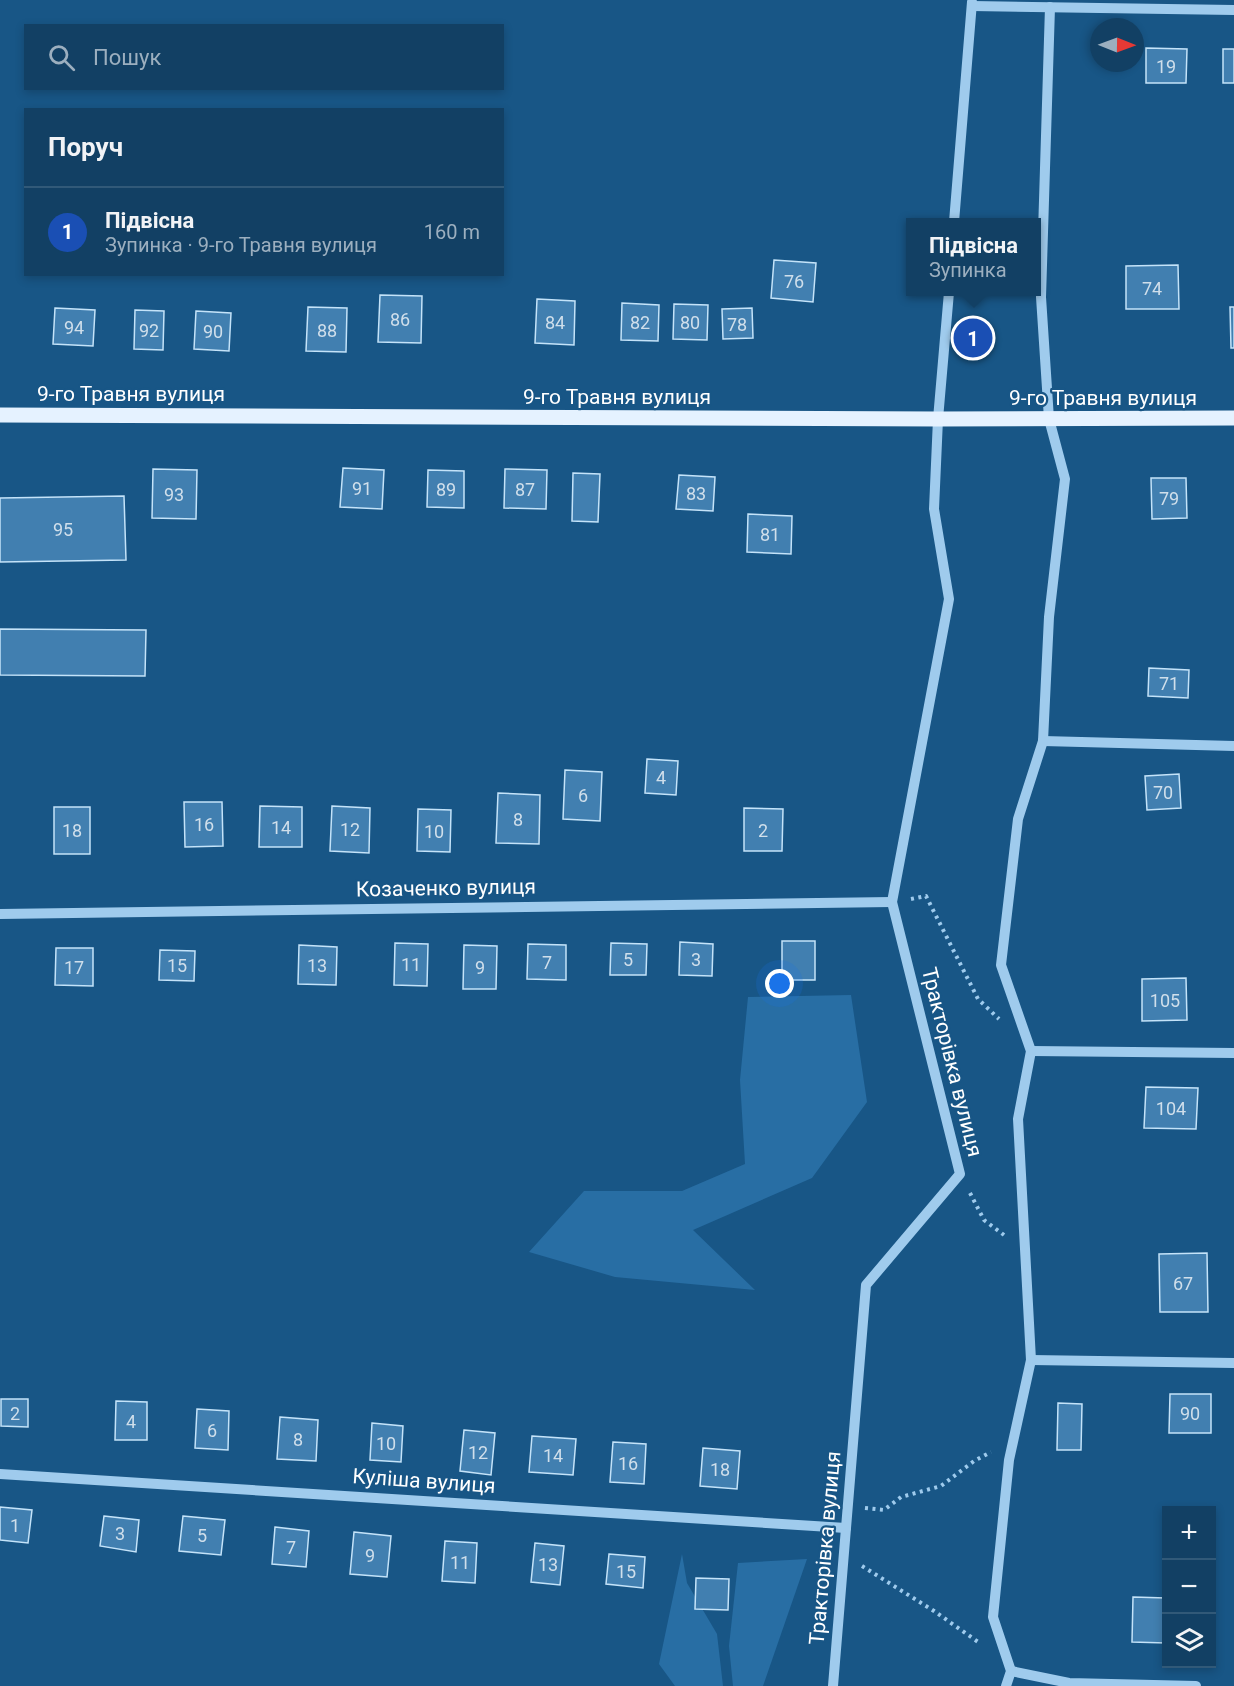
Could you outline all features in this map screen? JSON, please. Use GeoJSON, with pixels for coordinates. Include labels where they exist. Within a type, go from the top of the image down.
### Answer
{"type":"FeatureCollection","features":[{"type":"Feature","properties":{"kind":"main road","name":"9-го Травня вулиця"},"geometry":{"type":"LineString","coordinates":[[0,415],[1234,418]]}},
{"type":"Feature","properties":{"kind":"street"},"geometry":{"type":"LineString","coordinates":[[954,218],[972,3],[1050,7],[1234,10]]}},
{"type":"Feature","properties":{"kind":"street"},"geometry":{"type":"LineString","coordinates":[[1006,1686],[1011,1671],[993,1617],[1009,1460],[1031,1360],[1018,1119],[1031,1051],[1001,965],[1018,819],[1042,741],[1049,617],[1065,479],[1049,419],[1041,297],[1050,7]]}},
{"type":"Feature","properties":{"kind":"street","name":"Тракторівка вулиця"},"geometry":{"type":"LineString","coordinates":[[833,1686],[866,1285],[960,1174],[892,902],[949,599],[934,509],[938,419],[949,296]]}},
{"type":"Feature","properties":{"kind":"street"},"geometry":{"type":"LineString","coordinates":[[1042,741],[1234,746]]}},
{"type":"Feature","properties":{"kind":"street","name":"Козаченко вулиця"},"geometry":{"type":"LineString","coordinates":[[0,914],[892,902]]}},
{"type":"Feature","properties":{"kind":"street"},"geometry":{"type":"LineString","coordinates":[[1031,1051],[1234,1053]]}},
{"type":"Feature","properties":{"kind":"street"},"geometry":{"type":"LineString","coordinates":[[1031,1360],[1234,1363]]}},
{"type":"Feature","properties":{"kind":"street","name":"Куліша вулиця"},"geometry":{"type":"LineString","coordinates":[[0,1474],[846,1528]]}},
{"type":"Feature","properties":{"kind":"street"},"geometry":{"type":"LineString","coordinates":[[1011,1671],[1069,1683],[1196,1686]]}},
{"type":"Feature","properties":{"kind":"path"},"geometry":{"type":"LineString","coordinates":[[892,902],[927,896],[978,999],[1001,1021]]}},
{"type":"Feature","properties":{"kind":"path"},"geometry":{"type":"LineString","coordinates":[[960,1174],[984,1220],[1026,1250]]}},
{"type":"Feature","properties":{"kind":"path"},"geometry":{"type":"LineString","coordinates":[[848,1505],[884,1510],[901,1497],[941,1486],[974,1461],[1013,1441]]}},
{"type":"Feature","properties":{"kind":"path"},"geometry":{"type":"LineString","coordinates":[[844,1554],[978,1641],[1011,1671]]}},
{"type":"Feature","properties":{"kind":"shaded area"},"geometry":{"type":"Polygon","coordinates":[[[851,995],[867,1102],[812,1178],[693,1230],[755,1290],[615,1277],[529,1252],[584,1191],[682,1191],[745,1164],[740,1080],[748,997],[851,995]]]}},
{"type":"Feature","properties":{"kind":"shaded area"},"geometry":{"type":"Polygon","coordinates":[[[682,1554],[687,1583],[717,1634],[723,1686],[675,1686],[659,1664],[682,1554]]]}},
{"type":"Feature","properties":{"kind":"shaded area"},"geometry":{"type":"Polygon","coordinates":[[[807,1559],[763,1686],[733,1686],[729,1646],[738,1563],[807,1559]]]}},
{"type":"Feature","properties":{"kind":"building"},"geometry":{"type":"Polygon","coordinates":[[[1146,48],[1187,49],[1186,83],[1146,83],[1146,48]]]}},
{"type":"Feature","properties":{"kind":"building"},"geometry":{"type":"Polygon","coordinates":[[[1223,49],[1234,49],[1234,83],[1223,83],[1223,49]]]}},
{"type":"Feature","properties":{"kind":"building"},"geometry":{"type":"Polygon","coordinates":[[[774,260],[816,263],[813,302],[771,298],[774,260]]]}},
{"type":"Feature","properties":{"kind":"building"},"geometry":{"type":"Polygon","coordinates":[[[1178,265],[1179,309],[1126,309],[1126,266],[1178,265]]]}},
{"type":"Feature","properties":{"kind":"building"},"geometry":{"type":"Polygon","coordinates":[[[380,295],[422,296],[421,343],[378,342],[380,295]]]}},
{"type":"Feature","properties":{"kind":"building"},"geometry":{"type":"Polygon","coordinates":[[[537,299],[575,301],[574,345],[535,343],[537,299]]]}},
{"type":"Feature","properties":{"kind":"building"},"geometry":{"type":"Polygon","coordinates":[[[622,303],[659,305],[658,341],[621,340],[622,303]]]}},
{"type":"Feature","properties":{"kind":"building"},"geometry":{"type":"Polygon","coordinates":[[[674,304],[708,305],[707,340],[673,339],[674,304]]]}},
{"type":"Feature","properties":{"kind":"building"},"geometry":{"type":"Polygon","coordinates":[[[308,307],[347,308],[346,352],[306,351],[308,307]]]}},
{"type":"Feature","properties":{"kind":"building"},"geometry":{"type":"Polygon","coordinates":[[[1230,307],[1234,307],[1234,348],[1231,348],[1230,307]]]}},
{"type":"Feature","properties":{"kind":"building"},"geometry":{"type":"Polygon","coordinates":[[[55,308],[95,310],[93,346],[53,344],[55,308]]]}},
{"type":"Feature","properties":{"kind":"building"},"geometry":{"type":"Polygon","coordinates":[[[752,308],[753,338],[723,339],[722,309],[752,308]]]}},
{"type":"Feature","properties":{"kind":"building"},"geometry":{"type":"Polygon","coordinates":[[[135,310],[164,311],[163,350],[134,349],[135,310]]]}},
{"type":"Feature","properties":{"kind":"building"},"geometry":{"type":"Polygon","coordinates":[[[196,311],[231,313],[229,351],[194,349],[196,311]]]}},
{"type":"Feature","properties":{"kind":"building"},"geometry":{"type":"Polygon","coordinates":[[[343,468],[384,470],[382,509],[340,507],[343,468]]]}},
{"type":"Feature","properties":{"kind":"building"},"geometry":{"type":"Polygon","coordinates":[[[153,469],[197,470],[196,519],[152,518],[153,469]]]}},
{"type":"Feature","properties":{"kind":"building"},"geometry":{"type":"Polygon","coordinates":[[[505,469],[547,470],[546,509],[504,508],[505,469]]]}},
{"type":"Feature","properties":{"kind":"building"},"geometry":{"type":"Polygon","coordinates":[[[428,470],[464,471],[464,508],[427,507],[428,470]]]}},
{"type":"Feature","properties":{"kind":"building"},"geometry":{"type":"Polygon","coordinates":[[[573,473],[600,474],[598,522],[572,521],[573,473]]]}},
{"type":"Feature","properties":{"kind":"building"},"geometry":{"type":"Polygon","coordinates":[[[679,475],[715,477],[713,511],[676,509],[679,475]]]}},
{"type":"Feature","properties":{"kind":"building"},"geometry":{"type":"Polygon","coordinates":[[[1151,478],[1186,478],[1187,518],[1152,519],[1151,478]]]}},
{"type":"Feature","properties":{"kind":"building"},"geometry":{"type":"Polygon","coordinates":[[[124,496],[126,560],[0,562],[0,498],[124,496]]]}},
{"type":"Feature","properties":{"kind":"building"},"geometry":{"type":"Polygon","coordinates":[[[748,514],[792,516],[791,554],[747,552],[748,514]]]}},
{"type":"Feature","properties":{"kind":"building"},"geometry":{"type":"Polygon","coordinates":[[[0,629],[146,630],[145,676],[0,675],[0,629]]]}},
{"type":"Feature","properties":{"kind":"building"},"geometry":{"type":"Polygon","coordinates":[[[1149,668],[1189,670],[1188,698],[1148,696],[1149,668]]]}},
{"type":"Feature","properties":{"kind":"building"},"geometry":{"type":"Polygon","coordinates":[[[647,759],[678,761],[676,795],[645,793],[647,759]]]}},
{"type":"Feature","properties":{"kind":"building"},"geometry":{"type":"Polygon","coordinates":[[[565,770],[602,772],[600,821],[563,819],[565,770]]]}},
{"type":"Feature","properties":{"kind":"building"},"geometry":{"type":"Polygon","coordinates":[[[1179,774],[1181,808],[1147,810],[1145,776],[1179,774]]]}},
{"type":"Feature","properties":{"kind":"building"},"geometry":{"type":"Polygon","coordinates":[[[498,793],[540,795],[539,844],[496,843],[498,793]]]}},
{"type":"Feature","properties":{"kind":"building"},"geometry":{"type":"Polygon","coordinates":[[[184,802],[222,802],[223,846],[185,847],[184,802]]]}},
{"type":"Feature","properties":{"kind":"building"},"geometry":{"type":"Polygon","coordinates":[[[260,806],[302,807],[302,847],[259,847],[260,806]]]}},
{"type":"Feature","properties":{"kind":"building"},"geometry":{"type":"Polygon","coordinates":[[[332,806],[370,808],[369,853],[330,851],[332,806]]]}},
{"type":"Feature","properties":{"kind":"building"},"geometry":{"type":"Polygon","coordinates":[[[54,807],[90,807],[90,854],[54,854],[54,807]]]}},
{"type":"Feature","properties":{"kind":"building"},"geometry":{"type":"Polygon","coordinates":[[[744,808],[783,809],[782,851],[744,851],[744,808]]]}},
{"type":"Feature","properties":{"kind":"building"},"geometry":{"type":"Polygon","coordinates":[[[418,809],[451,810],[450,852],[417,851],[418,809]]]}},
{"type":"Feature","properties":{"kind":"building"},"geometry":{"type":"Polygon","coordinates":[[[782,941],[815,941],[815,980],[782,980],[782,941]]]}},
{"type":"Feature","properties":{"kind":"building"},"geometry":{"type":"Polygon","coordinates":[[[680,942],[713,944],[712,976],[679,975],[680,942]]]}},
{"type":"Feature","properties":{"kind":"building"},"geometry":{"type":"Polygon","coordinates":[[[395,943],[428,944],[427,986],[394,985],[395,943]]]}},
{"type":"Feature","properties":{"kind":"building"},"geometry":{"type":"Polygon","coordinates":[[[611,943],[647,944],[646,975],[610,975],[611,943]]]}},
{"type":"Feature","properties":{"kind":"building"},"geometry":{"type":"Polygon","coordinates":[[[528,944],[566,945],[566,980],[527,979],[528,944]]]}},
{"type":"Feature","properties":{"kind":"building"},"geometry":{"type":"Polygon","coordinates":[[[299,945],[337,947],[336,985],[298,984],[299,945]]]}},
{"type":"Feature","properties":{"kind":"building"},"geometry":{"type":"Polygon","coordinates":[[[464,945],[497,946],[496,989],[463,989],[464,945]]]}},
{"type":"Feature","properties":{"kind":"building"},"geometry":{"type":"Polygon","coordinates":[[[56,948],[93,948],[93,986],[55,985],[56,948]]]}},
{"type":"Feature","properties":{"kind":"building"},"geometry":{"type":"Polygon","coordinates":[[[160,950],[195,951],[194,981],[159,980],[160,950]]]}},
{"type":"Feature","properties":{"kind":"building"},"geometry":{"type":"Polygon","coordinates":[[[1186,978],[1187,1020],[1142,1021],[1142,979],[1186,978]]]}},
{"type":"Feature","properties":{"kind":"building"},"geometry":{"type":"Polygon","coordinates":[[[1146,1087],[1198,1088],[1196,1129],[1144,1128],[1146,1087]]]}},
{"type":"Feature","properties":{"kind":"building"},"geometry":{"type":"Polygon","coordinates":[[[1207,1253],[1208,1312],[1160,1312],[1159,1254],[1207,1253]]]}},
{"type":"Feature","properties":{"kind":"building"},"geometry":{"type":"Polygon","coordinates":[[[1170,1394],[1211,1394],[1211,1433],[1169,1433],[1170,1394]]]}},
{"type":"Feature","properties":{"kind":"building"},"geometry":{"type":"Polygon","coordinates":[[[1,1399],[28,1399],[28,1427],[1,1426],[1,1399]]]}},
{"type":"Feature","properties":{"kind":"building"},"geometry":{"type":"Polygon","coordinates":[[[116,1401],[147,1402],[147,1440],[115,1440],[116,1401]]]}},
{"type":"Feature","properties":{"kind":"building"},"geometry":{"type":"Polygon","coordinates":[[[1058,1403],[1082,1404],[1081,1450],[1057,1450],[1058,1403]]]}},
{"type":"Feature","properties":{"kind":"building"},"geometry":{"type":"Polygon","coordinates":[[[197,1409],[229,1411],[228,1450],[195,1448],[197,1409]]]}},
{"type":"Feature","properties":{"kind":"building"},"geometry":{"type":"Polygon","coordinates":[[[280,1417],[318,1420],[316,1461],[277,1459],[280,1417]]]}},
{"type":"Feature","properties":{"kind":"building"},"geometry":{"type":"Polygon","coordinates":[[[372,1423],[403,1426],[401,1462],[370,1460],[372,1423]]]}},
{"type":"Feature","properties":{"kind":"building"},"geometry":{"type":"Polygon","coordinates":[[[464,1430],[495,1433],[491,1475],[460,1471],[464,1430]]]}},
{"type":"Feature","properties":{"kind":"building"},"geometry":{"type":"Polygon","coordinates":[[[532,1436],[576,1439],[573,1475],[529,1472],[532,1436]]]}},
{"type":"Feature","properties":{"kind":"building"},"geometry":{"type":"Polygon","coordinates":[[[613,1442],[646,1444],[644,1484],[610,1482],[613,1442]]]}},
{"type":"Feature","properties":{"kind":"building"},"geometry":{"type":"Polygon","coordinates":[[[703,1448],[740,1451],[737,1489],[700,1486],[703,1448]]]}},
{"type":"Feature","properties":{"kind":"building"},"geometry":{"type":"Polygon","coordinates":[[[0,1507],[32,1510],[28,1543],[0,1540],[0,1507]]]}},
{"type":"Feature","properties":{"kind":"building"},"geometry":{"type":"Polygon","coordinates":[[[104,1516],[139,1520],[136,1552],[100,1546],[104,1516]]]}},
{"type":"Feature","properties":{"kind":"building"},"geometry":{"type":"Polygon","coordinates":[[[183,1516],[225,1520],[221,1555],[179,1551],[183,1516]]]}},
{"type":"Feature","properties":{"kind":"building"},"geometry":{"type":"Polygon","coordinates":[[[275,1527],[309,1531],[306,1567],[272,1564],[275,1527]]]}},
{"type":"Feature","properties":{"kind":"building"},"geometry":{"type":"Polygon","coordinates":[[[354,1532],[391,1536],[387,1577],[350,1574],[354,1532]]]}},
{"type":"Feature","properties":{"kind":"building"},"geometry":{"type":"Polygon","coordinates":[[[445,1541],[477,1543],[475,1583],[442,1581],[445,1541]]]}},
{"type":"Feature","properties":{"kind":"building"},"geometry":{"type":"Polygon","coordinates":[[[535,1543],[564,1546],[560,1585],[531,1582],[535,1543]]]}},
{"type":"Feature","properties":{"kind":"building"},"geometry":{"type":"Polygon","coordinates":[[[609,1554],[645,1557],[643,1588],[606,1584],[609,1554]]]}},
{"type":"Feature","properties":{"kind":"building"},"geometry":{"type":"Polygon","coordinates":[[[696,1578],[729,1579],[728,1610],[695,1609],[696,1578]]]}},
{"type":"Feature","properties":{"kind":"building"},"geometry":{"type":"Polygon","coordinates":[[[1133,1597],[1162,1598],[1162,1643],[1132,1642],[1133,1597]]]}},
{"type":"Feature","properties":{"kind":"place","name":"Підвісна"},"geometry":{"type":"Point","coordinates":[973,338]}}]}
